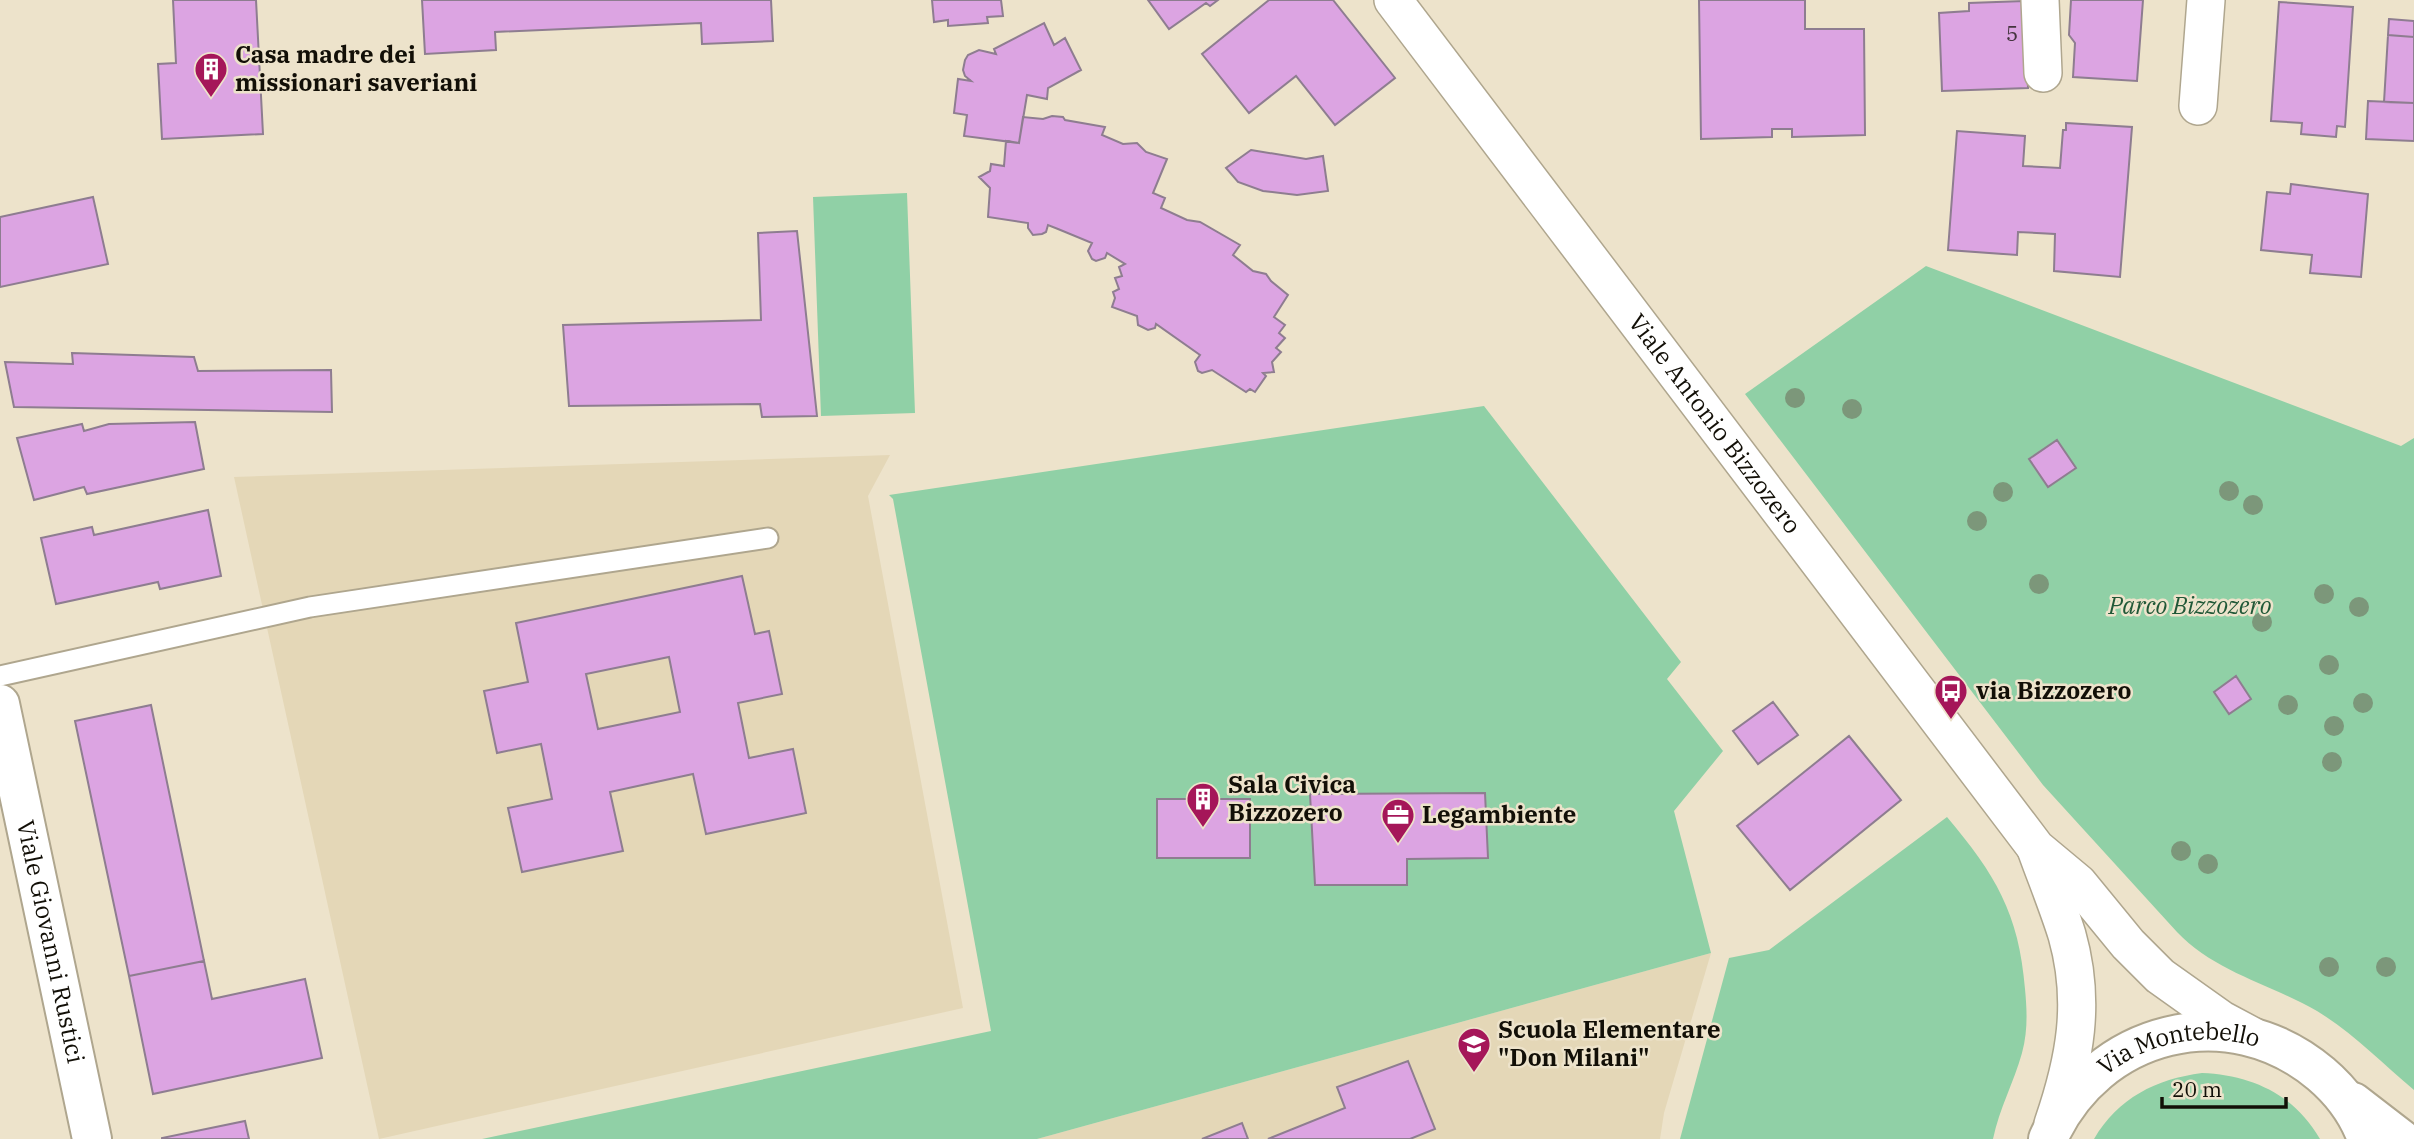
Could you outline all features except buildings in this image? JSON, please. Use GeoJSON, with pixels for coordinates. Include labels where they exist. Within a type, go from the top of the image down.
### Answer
{"type":"FeatureCollection","features":[{"type":"Feature","properties":{"kind":"street","name":"Viale Antonio Bizzozero"},"geometry":{"type":"LineString","coordinates":[[1393,0],[2036,848],[2078,883],[2127,944],[2160,976],[2222,1020],[2261,1040]]}},
{"type":"Feature","properties":{"kind":"street"},"geometry":{"type":"LineString","coordinates":[[2040,0],[2043,72]]}},
{"type":"Feature","properties":{"kind":"street"},"geometry":{"type":"LineString","coordinates":[[2198,106],[2206,0]]}},
{"type":"Feature","properties":{"kind":"street","name":"Viale Giovanni Rustici"},"geometry":{"type":"LineString","coordinates":[[0,704],[92,1139]]}},
{"type":"Feature","properties":{"kind":"street","name":"Viale Antonio Bizzozero"},"geometry":{"type":"LineString","coordinates":[[2036,848],[2067,935],[2078,1024],[2073,1058],[2049,1138]]}},
{"type":"Feature","properties":{"kind":"street","name":"Via Montebello"},"geometry":{"type":"LineString","coordinates":[[2049,1138],[2061,1112],[2099,1070],[2131,1049],[2148,1042],[2176,1034],[2204,1031],[2233,1033],[2261,1040],[2287,1051],[2311,1066],[2379,1124],[2401,1139]]}},
{"type":"Feature","properties":{"kind":"street","name":"Via Montebello"},"geometry":{"type":"LineString","coordinates":[[2333,1085],[2351,1107],[2367,1139]]}},
{"type":"Feature","properties":{"kind":"lane"},"geometry":{"type":"LineString","coordinates":[[0,676],[310,607],[768,538]]}},
{"type":"Feature","properties":{"kind":"shaded area"},"geometry":{"type":"Polygon","coordinates":[[[890,455],[868,496],[963,1008],[379,1139],[234,477],[890,455]]]}},
{"type":"Feature","properties":{"kind":"shaded area","name":"Scuola Elementare \"Don Milani\""},"geometry":{"type":"Polygon","coordinates":[[[1711,953],[1664,1113],[1660,1139],[1037,1139],[1711,953]]]}},
{"type":"Feature","properties":{"kind":"green space"},"geometry":{"type":"Polygon","coordinates":[[[907,193],[915,413],[821,416],[813,197],[907,193]]]}},
{"type":"Feature","properties":{"kind":"green space","name":"Parco Bizzozero"},"geometry":{"type":"Polygon","coordinates":[[[1926,266],[2401,446],[2414,438],[2414,1090],[2355,1039],[2317,1011],[2208,957],[2177,932],[2043,785],[1745,394],[1926,266]]]}},
{"type":"Feature","properties":{"kind":"green space"},"geometry":{"type":"Polygon","coordinates":[[[1484,406],[1681,662],[1667,679],[1723,751],[1674,811],[1711,953],[1037,1139],[482,1139],[991,1031],[893,499],[889,495],[1484,406]]]}},
{"type":"Feature","properties":{"kind":"green space"},"geometry":{"type":"Polygon","coordinates":[[[1947,817],[1979,857],[2002,896],[2017,938],[2022,962],[2026,1005],[2025,1037],[2019,1064],[1993,1139],[1680,1139],[1729,958],[1769,950],[1947,817]]]}},
{"type":"Feature","properties":{"kind":"green space"},"geometry":{"type":"Polygon","coordinates":[[[2202,1073],[2238,1078],[2270,1090],[2298,1110],[2320,1139],[2094,1139],[2115,1112],[2140,1093],[2169,1080],[2202,1073]]]}},
{"type":"Feature","properties":{"kind":"place","name":"Casa madre dei missionari saveriani"},"geometry":{"type":"Point","coordinates":[211,99]}},
{"type":"Feature","properties":{"kind":"place","name":"via Bizzozero"},"geometry":{"type":"Point","coordinates":[1951,721]}},
{"type":"Feature","properties":{"kind":"place","name":"Sala Civica Bizzozero"},"geometry":{"type":"Point","coordinates":[1203,829]}},
{"type":"Feature","properties":{"kind":"place","name":"Legambiente"},"geometry":{"type":"Point","coordinates":[1398,845]}},
{"type":"Feature","properties":{"kind":"place","name":"Scuola Elementare \"Don Milani\""},"geometry":{"type":"Point","coordinates":[1474,1074]}}]}
